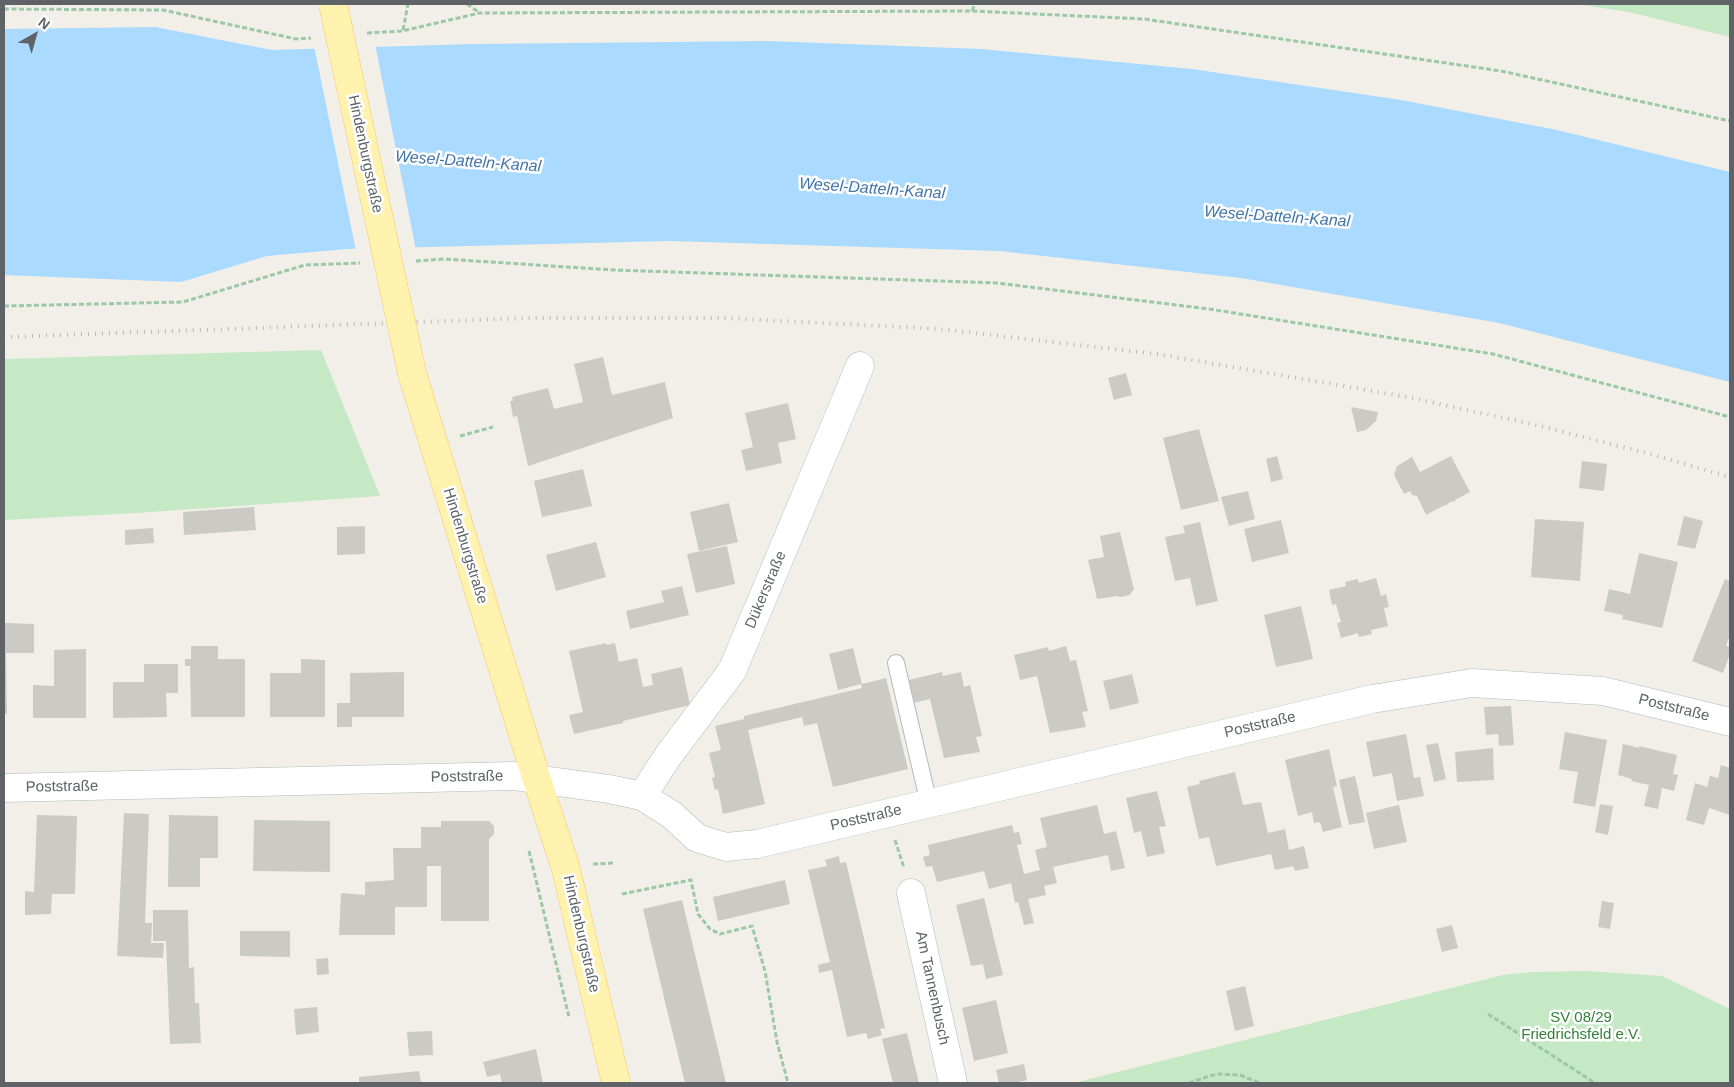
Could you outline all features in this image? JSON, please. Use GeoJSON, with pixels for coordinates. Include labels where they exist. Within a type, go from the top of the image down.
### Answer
{"type":"FeatureCollection","features":[{"type":"Feature","properties":{"kind":"main road","name":"Hindenburgstraße"},"geometry":{"type":"LineString","coordinates":[[333,4],[412,373],[566,869],[616,1083]]}},
{"type":"Feature","properties":{"kind":"street","name":"Dükerstraße"},"geometry":{"type":"LineString","coordinates":[[642,796],[668,756],[732,671],[860,366]]}},
{"type":"Feature","properties":{"kind":"street","name":"Poststraße"},"geometry":{"type":"LineString","coordinates":[[4,788],[513,776],[609,789],[642,796],[672,815],[697,838],[726,847],[757,844],[1372,699],[1472,682],[1603,691],[1730,722]]}},
{"type":"Feature","properties":{"kind":"street","name":"Am Tannenbusch"},"geometry":{"type":"LineString","coordinates":[[911,893],[953,1083]]}},
{"type":"Feature","properties":{"kind":"lane"},"geometry":{"type":"LineString","coordinates":[[896,663],[929,804]]}},
{"type":"Feature","properties":{"kind":"path"},"geometry":{"type":"LineString","coordinates":[[402,30],[408,4]]}},
{"type":"Feature","properties":{"kind":"path"},"geometry":{"type":"LineString","coordinates":[[467,4],[480,14]]}},
{"type":"Feature","properties":{"kind":"path"},"geometry":{"type":"LineString","coordinates":[[972,11],[975,4]]}},
{"type":"Feature","properties":{"kind":"path"},"geometry":{"type":"LineString","coordinates":[[4,9],[163,10],[296,39],[316,37]]}},
{"type":"Feature","properties":{"kind":"path"},"geometry":{"type":"LineString","coordinates":[[364,34],[402,30],[480,14],[972,11],[1144,19],[1501,71],[1730,121]]}},
{"type":"Feature","properties":{"kind":"path"},"geometry":{"type":"LineString","coordinates":[[414,261],[444,260],[614,270],[997,283],[1208,309],[1493,354],[1730,417]]}},
{"type":"Feature","properties":{"kind":"path"},"geometry":{"type":"LineString","coordinates":[[4,306],[182,302],[305,265],[365,263]]}},
{"type":"Feature","properties":{"kind":"path"},"geometry":{"type":"LineString","coordinates":[[452,438],[493,426]]}},
{"type":"Feature","properties":{"kind":"path"},"geometry":{"type":"LineString","coordinates":[[887,813],[911,893]]}},
{"type":"Feature","properties":{"kind":"path"},"geometry":{"type":"LineString","coordinates":[[622,894],[691,880],[698,914],[710,929],[720,934],[752,926],[765,971],[777,1042],[788,1083]]}},
{"type":"Feature","properties":{"kind":"path"},"geometry":{"type":"LineString","coordinates":[[1488,1014],[1595,1083]]}},
{"type":"Feature","properties":{"kind":"path"},"geometry":{"type":"LineString","coordinates":[[1188,1083],[1216,1074],[1240,1075],[1260,1083]]}},
{"type":"Feature","properties":{"kind":"green space"},"geometry":{"type":"Polygon","coordinates":[[[1576,4],[1730,4],[1730,37],[1629,12],[1576,4]]]}},
{"type":"Feature","properties":{"kind":"green space"},"geometry":{"type":"Polygon","coordinates":[[[321,350],[380,496],[4,520],[4,359],[321,350]]]}},
{"type":"Feature","properties":{"kind":"green space","name":"SV 08/29 Friedrichsfeld e.V."},"geometry":{"type":"Polygon","coordinates":[[[1587,971],[1662,976],[1730,1009],[1730,1083],[1074,1083],[1503,975],[1531,972],[1587,971]]]}},
{"type":"Feature","properties":{"kind":"water","name":"Wesel-Datteln-Kanal"},"geometry":{"type":"Polygon","coordinates":[[[155,27],[272,50],[473,44],[767,41],[981,49],[1192,69],[1401,100],[1557,130],[1730,172],[1730,382],[1499,323],[1241,278],[999,251],[670,241],[348,249],[267,256],[181,282],[4,275],[4,29],[155,27]]]}},
{"type":"Feature","properties":{"kind":"pier"},"geometry":{"type":"Polygon","coordinates":[[[375,44],[416,250],[356,251],[314,46],[375,44]]]}},
{"type":"Feature","properties":{"kind":"building"},"geometry":{"type":"Polygon","coordinates":[[[603,357],[612,395],[665,382],[673,418],[528,466],[517,416],[513,417],[510,401],[513,401],[512,397],[548,388],[554,409],[583,402],[574,364],[603,357]]]}},
{"type":"Feature","properties":{"kind":"building"},"geometry":{"type":"Polygon","coordinates":[[[1126,373],[1132,395],[1114,400],[1108,378],[1126,373]]]}},
{"type":"Feature","properties":{"kind":"building"},"geometry":{"type":"Polygon","coordinates":[[[788,403],[796,439],[778,443],[782,463],[746,471],[741,450],[753,447],[745,413],[788,403]]]}},
{"type":"Feature","properties":{"kind":"building"},"geometry":{"type":"Polygon","coordinates":[[[1351,407],[1378,412],[1376,421],[1366,430],[1357,432],[1351,407]]]}},
{"type":"Feature","properties":{"kind":"building"},"geometry":{"type":"Polygon","coordinates":[[[1199,429],[1219,501],[1181,510],[1163,438],[1199,429]]]}},
{"type":"Feature","properties":{"kind":"building"},"geometry":{"type":"Polygon","coordinates":[[[1277,456],[1283,479],[1271,482],[1266,459],[1277,456]]]}},
{"type":"Feature","properties":{"kind":"building"},"geometry":{"type":"Polygon","coordinates":[[[1451,456],[1470,492],[1455,500],[1455,502],[1453,501],[1447,504],[1447,506],[1445,505],[1426,515],[1417,496],[1412,495],[1410,491],[1404,494],[1394,475],[1397,466],[1412,457],[1420,472],[1451,456]]]}},
{"type":"Feature","properties":{"kind":"building"},"geometry":{"type":"Polygon","coordinates":[[[1582,461],[1607,464],[1604,491],[1579,488],[1582,461]]]}},
{"type":"Feature","properties":{"kind":"building"},"geometry":{"type":"Polygon","coordinates":[[[583,469],[592,506],[542,517],[534,481],[583,469]]]}},
{"type":"Feature","properties":{"kind":"building"},"geometry":{"type":"Polygon","coordinates":[[[1248,491],[1255,519],[1229,526],[1221,497],[1248,491]]]}},
{"type":"Feature","properties":{"kind":"building"},"geometry":{"type":"Polygon","coordinates":[[[729,503],[738,542],[699,551],[690,512],[729,503]]]}},
{"type":"Feature","properties":{"kind":"building"},"geometry":{"type":"Polygon","coordinates":[[[254,507],[256,530],[184,535],[183,512],[254,507]]]}},
{"type":"Feature","properties":{"kind":"building"},"geometry":{"type":"Polygon","coordinates":[[[1684,516],[1703,521],[1695,549],[1677,545],[1684,516]]]}},
{"type":"Feature","properties":{"kind":"building"},"geometry":{"type":"Polygon","coordinates":[[[1535,519],[1584,522],[1580,581],[1531,577],[1535,519]]]}},
{"type":"Feature","properties":{"kind":"building"},"geometry":{"type":"Polygon","coordinates":[[[1281,520],[1289,553],[1252,562],[1244,529],[1281,520]]]}},
{"type":"Feature","properties":{"kind":"building"},"geometry":{"type":"Polygon","coordinates":[[[1200,522],[1218,601],[1196,606],[1190,578],[1175,581],[1165,537],[1185,533],[1183,526],[1200,522]]]}},
{"type":"Feature","properties":{"kind":"building"},"geometry":{"type":"Polygon","coordinates":[[[365,526],[365,554],[337,555],[337,527],[365,526]]]}},
{"type":"Feature","properties":{"kind":"building"},"geometry":{"type":"Polygon","coordinates":[[[153,528],[154,543],[125,545],[125,530],[153,528]]]}},
{"type":"Feature","properties":{"kind":"building"},"geometry":{"type":"Polygon","coordinates":[[[1120,532],[1134,590],[1130,595],[1097,599],[1088,560],[1104,557],[1100,536],[1120,532]]]}},
{"type":"Feature","properties":{"kind":"building"},"geometry":{"type":"Polygon","coordinates":[[[596,542],[606,577],[556,591],[546,555],[596,542]]]}},
{"type":"Feature","properties":{"kind":"building"},"geometry":{"type":"Polygon","coordinates":[[[727,546],[735,584],[696,593],[687,554],[727,546]]]}},
{"type":"Feature","properties":{"kind":"building"},"geometry":{"type":"Polygon","coordinates":[[[1639,553],[1678,562],[1662,628],[1622,619],[1623,615],[1604,611],[1609,589],[1630,594],[1639,553]]]}},
{"type":"Feature","properties":{"kind":"building"},"geometry":{"type":"Polygon","coordinates":[[[1376,578],[1381,596],[1386,594],[1389,607],[1384,608],[1388,626],[1371,630],[1372,634],[1359,637],[1358,633],[1341,638],[1337,623],[1341,622],[1336,604],[1332,605],[1329,590],[1346,586],[1345,582],[1358,579],[1359,583],[1376,578]]]}},
{"type":"Feature","properties":{"kind":"building"},"geometry":{"type":"Polygon","coordinates":[[[1725,579],[1730,581],[1730,635],[1726,646],[1730,647],[1730,654],[1723,673],[1692,661],[1725,579]]]}},
{"type":"Feature","properties":{"kind":"building"},"geometry":{"type":"Polygon","coordinates":[[[682,586],[689,615],[630,629],[626,611],[664,602],[661,591],[682,586]]]}},
{"type":"Feature","properties":{"kind":"building"},"geometry":{"type":"Polygon","coordinates":[[[1301,606],[1313,659],[1276,667],[1264,615],[1301,606]]]}},
{"type":"Feature","properties":{"kind":"building"},"geometry":{"type":"Polygon","coordinates":[[[5,623],[34,624],[34,653],[6,653],[7,714],[4,714],[5,623]]]}},
{"type":"Feature","properties":{"kind":"building"},"geometry":{"type":"Polygon","coordinates":[[[606,643],[606,645],[615,643],[619,662],[637,658],[643,687],[653,685],[651,674],[682,667],[690,705],[574,734],[569,715],[583,712],[569,651],[606,643]]]}},
{"type":"Feature","properties":{"kind":"building"},"geometry":{"type":"Polygon","coordinates":[[[191,646],[218,646],[218,659],[245,659],[245,717],[191,717],[190,666],[185,666],[185,659],[191,659],[191,646]]]}},
{"type":"Feature","properties":{"kind":"building"},"geometry":{"type":"Polygon","coordinates":[[[1066,646],[1070,661],[1076,660],[1088,711],[1082,712],[1086,727],[1050,733],[1037,676],[1020,680],[1014,655],[1048,647],[1049,651],[1066,646]]]}},
{"type":"Feature","properties":{"kind":"building"},"geometry":{"type":"Polygon","coordinates":[[[853,648],[862,684],[886,678],[908,769],[833,787],[817,723],[804,726],[802,717],[748,730],[765,804],[723,814],[718,789],[715,790],[712,778],[715,777],[709,753],[721,750],[715,726],[744,719],[744,716],[862,688],[861,684],[838,690],[829,654],[853,648]]]}},
{"type":"Feature","properties":{"kind":"building"},"geometry":{"type":"Polygon","coordinates":[[[86,649],[86,718],[33,718],[33,685],[54,686],[54,650],[86,649]]]}},
{"type":"Feature","properties":{"kind":"building"},"geometry":{"type":"Polygon","coordinates":[[[301,659],[325,660],[325,717],[270,717],[270,673],[301,673],[301,659]]]}},
{"type":"Feature","properties":{"kind":"building"},"geometry":{"type":"Polygon","coordinates":[[[144,664],[178,664],[178,693],[166,693],[167,717],[113,718],[113,682],[144,682],[144,664]]]}},
{"type":"Feature","properties":{"kind":"building"},"geometry":{"type":"Polygon","coordinates":[[[404,672],[404,717],[352,717],[352,727],[337,727],[337,703],[350,703],[350,673],[404,672]]]}},
{"type":"Feature","properties":{"kind":"building"},"geometry":{"type":"Polygon","coordinates":[[[942,672],[943,676],[961,672],[964,687],[970,685],[982,736],[976,737],[980,752],[944,758],[930,699],[914,703],[909,680],[942,672]]]}},
{"type":"Feature","properties":{"kind":"building"},"geometry":{"type":"Polygon","coordinates":[[[1132,674],[1139,703],[1110,710],[1103,681],[1132,674]]]}},
{"type":"Feature","properties":{"kind":"building"},"geometry":{"type":"Polygon","coordinates":[[[1511,706],[1514,745],[1499,746],[1498,734],[1486,735],[1484,707],[1511,706]]]}},
{"type":"Feature","properties":{"kind":"building"},"geometry":{"type":"Polygon","coordinates":[[[1565,732],[1607,740],[1595,807],[1573,803],[1578,772],[1559,769],[1565,732]]]}},
{"type":"Feature","properties":{"kind":"building"},"geometry":{"type":"Polygon","coordinates":[[[1406,734],[1414,778],[1420,777],[1424,796],[1397,801],[1392,773],[1373,777],[1366,742],[1406,734]]]}},
{"type":"Feature","properties":{"kind":"building"},"geometry":{"type":"Polygon","coordinates":[[[1438,743],[1446,779],[1434,782],[1426,745],[1438,743]]]}},
{"type":"Feature","properties":{"kind":"building"},"geometry":{"type":"Polygon","coordinates":[[[1623,744],[1677,755],[1673,774],[1678,775],[1674,791],[1662,788],[1658,809],[1644,806],[1649,785],[1631,781],[1632,779],[1618,775],[1623,744]]]}},
{"type":"Feature","properties":{"kind":"building"},"geometry":{"type":"Polygon","coordinates":[[[1493,748],[1494,780],[1457,782],[1455,752],[1493,748]]]}},
{"type":"Feature","properties":{"kind":"building"},"geometry":{"type":"Polygon","coordinates":[[[1329,749],[1337,786],[1333,787],[1342,827],[1323,832],[1320,822],[1314,823],[1312,812],[1298,816],[1285,760],[1329,749]]]}},
{"type":"Feature","properties":{"kind":"building"},"geometry":{"type":"Polygon","coordinates":[[[1721,765],[1730,768],[1730,815],[1709,808],[1704,825],[1686,820],[1695,783],[1707,787],[1710,776],[1718,778],[1721,765]]]}},
{"type":"Feature","properties":{"kind":"building"},"geometry":{"type":"Polygon","coordinates":[[[1235,772],[1243,805],[1261,802],[1268,833],[1285,829],[1289,850],[1304,846],[1309,868],[1295,871],[1293,866],[1275,870],[1271,854],[1216,866],[1209,837],[1199,839],[1187,787],[1200,784],[1199,781],[1235,772]]]}},
{"type":"Feature","properties":{"kind":"building"},"geometry":{"type":"Polygon","coordinates":[[[1355,776],[1365,822],[1349,825],[1339,780],[1355,776]]]}},
{"type":"Feature","properties":{"kind":"building"},"geometry":{"type":"Polygon","coordinates":[[[1157,791],[1166,826],[1159,827],[1165,853],[1147,857],[1141,831],[1134,833],[1126,798],[1157,791]]]}},
{"type":"Feature","properties":{"kind":"building"},"geometry":{"type":"Polygon","coordinates":[[[1600,804],[1613,806],[1608,835],[1595,832],[1600,804]]]}},
{"type":"Feature","properties":{"kind":"building"},"geometry":{"type":"Polygon","coordinates":[[[1097,805],[1104,834],[1116,831],[1125,868],[1111,871],[1108,855],[1053,867],[1057,883],[1044,886],[1046,895],[1028,899],[1034,923],[1024,925],[1018,902],[1015,903],[1011,883],[989,889],[984,871],[937,882],[932,866],[926,867],[923,857],[930,855],[928,845],[1012,825],[1014,833],[1019,832],[1022,844],[1017,845],[1024,874],[1040,870],[1035,850],[1047,847],[1040,818],[1097,805]]]}},
{"type":"Feature","properties":{"kind":"building"},"geometry":{"type":"Polygon","coordinates":[[[1399,805],[1407,842],[1374,849],[1366,813],[1399,805]]]}},
{"type":"Feature","properties":{"kind":"building"},"geometry":{"type":"Polygon","coordinates":[[[124,813],[149,814],[145,923],[152,923],[151,943],[164,943],[163,958],[117,956],[124,813]]]}},
{"type":"Feature","properties":{"kind":"building"},"geometry":{"type":"Polygon","coordinates":[[[37,815],[77,816],[75,894],[52,894],[51,914],[25,915],[25,891],[34,892],[37,815]]]}},
{"type":"Feature","properties":{"kind":"building"},"geometry":{"type":"Polygon","coordinates":[[[169,815],[218,816],[218,858],[200,858],[200,887],[168,887],[169,815]]]}},
{"type":"Feature","properties":{"kind":"building"},"geometry":{"type":"Polygon","coordinates":[[[254,820],[330,821],[330,872],[253,871],[254,820]]]}},
{"type":"Feature","properties":{"kind":"building"},"geometry":{"type":"Polygon","coordinates":[[[441,821],[489,821],[494,826],[494,834],[489,839],[489,921],[441,921],[441,866],[427,866],[427,907],[395,907],[395,935],[339,935],[341,893],[365,895],[365,882],[394,880],[393,848],[421,848],[421,827],[441,827],[441,821]]]}},
{"type":"Feature","properties":{"kind":"building"},"geometry":{"type":"Polygon","coordinates":[[[839,856],[840,863],[846,862],[885,1028],[880,1029],[882,1035],[868,1039],[866,1033],[847,1037],[832,970],[819,973],[818,965],[830,962],[808,870],[827,866],[825,860],[839,856]]]}},
{"type":"Feature","properties":{"kind":"building"},"geometry":{"type":"Polygon","coordinates":[[[785,880],[790,904],[718,921],[713,897],[785,880]]]}},
{"type":"Feature","properties":{"kind":"building"},"geometry":{"type":"Polygon","coordinates":[[[984,898],[1003,975],[986,979],[983,964],[971,966],[956,905],[984,898]]]}},
{"type":"Feature","properties":{"kind":"building"},"geometry":{"type":"Polygon","coordinates":[[[682,900],[726,1083],[685,1083],[666,1006],[643,909],[682,900]]]}},
{"type":"Feature","properties":{"kind":"building"},"geometry":{"type":"Polygon","coordinates":[[[1602,901],[1614,903],[1610,929],[1598,927],[1602,901]]]}},
{"type":"Feature","properties":{"kind":"building"},"geometry":{"type":"Polygon","coordinates":[[[153,910],[188,910],[189,968],[194,967],[195,1003],[199,1003],[201,1043],[170,1044],[166,941],[153,941],[153,910]]]}},
{"type":"Feature","properties":{"kind":"building"},"geometry":{"type":"Polygon","coordinates":[[[1452,925],[1458,948],[1442,952],[1436,929],[1452,925]]]}},
{"type":"Feature","properties":{"kind":"building"},"geometry":{"type":"Polygon","coordinates":[[[240,931],[290,931],[290,957],[240,956],[240,931]]]}},
{"type":"Feature","properties":{"kind":"building"},"geometry":{"type":"Polygon","coordinates":[[[328,958],[329,974],[317,975],[316,959],[328,958]]]}},
{"type":"Feature","properties":{"kind":"building"},"geometry":{"type":"Polygon","coordinates":[[[1245,986],[1254,1026],[1235,1031],[1226,991],[1245,986]]]}},
{"type":"Feature","properties":{"kind":"building"},"geometry":{"type":"Polygon","coordinates":[[[996,1000],[1008,1053],[974,1061],[962,1008],[996,1000]]]}},
{"type":"Feature","properties":{"kind":"building"},"geometry":{"type":"Polygon","coordinates":[[[317,1007],[319,1032],[296,1035],[294,1009],[317,1007]]]}},
{"type":"Feature","properties":{"kind":"building"},"geometry":{"type":"Polygon","coordinates":[[[432,1031],[433,1055],[409,1056],[407,1032],[432,1031]]]}},
{"type":"Feature","properties":{"kind":"building"},"geometry":{"type":"Polygon","coordinates":[[[907,1033],[919,1083],[893,1083],[882,1039],[907,1033]]]}},
{"type":"Feature","properties":{"kind":"building"},"geometry":{"type":"Polygon","coordinates":[[[536,1049],[543,1083],[502,1083],[500,1074],[487,1077],[483,1062],[536,1049]]]}},
{"type":"Feature","properties":{"kind":"building"},"geometry":{"type":"Polygon","coordinates":[[[1024,1064],[1027,1080],[1015,1083],[999,1083],[996,1070],[1024,1064]]]}},
{"type":"Feature","properties":{"kind":"building"},"geometry":{"type":"Polygon","coordinates":[[[419,1071],[421,1083],[359,1083],[359,1077],[419,1071]]]}},
{"type":"Feature","properties":{"kind":"railway"},"geometry":{"type":"LineString","coordinates":[[4,337],[531,318],[724,318],[940,329],[1157,354],[1407,397],[1532,424],[1654,455],[1730,477]]}}]}
